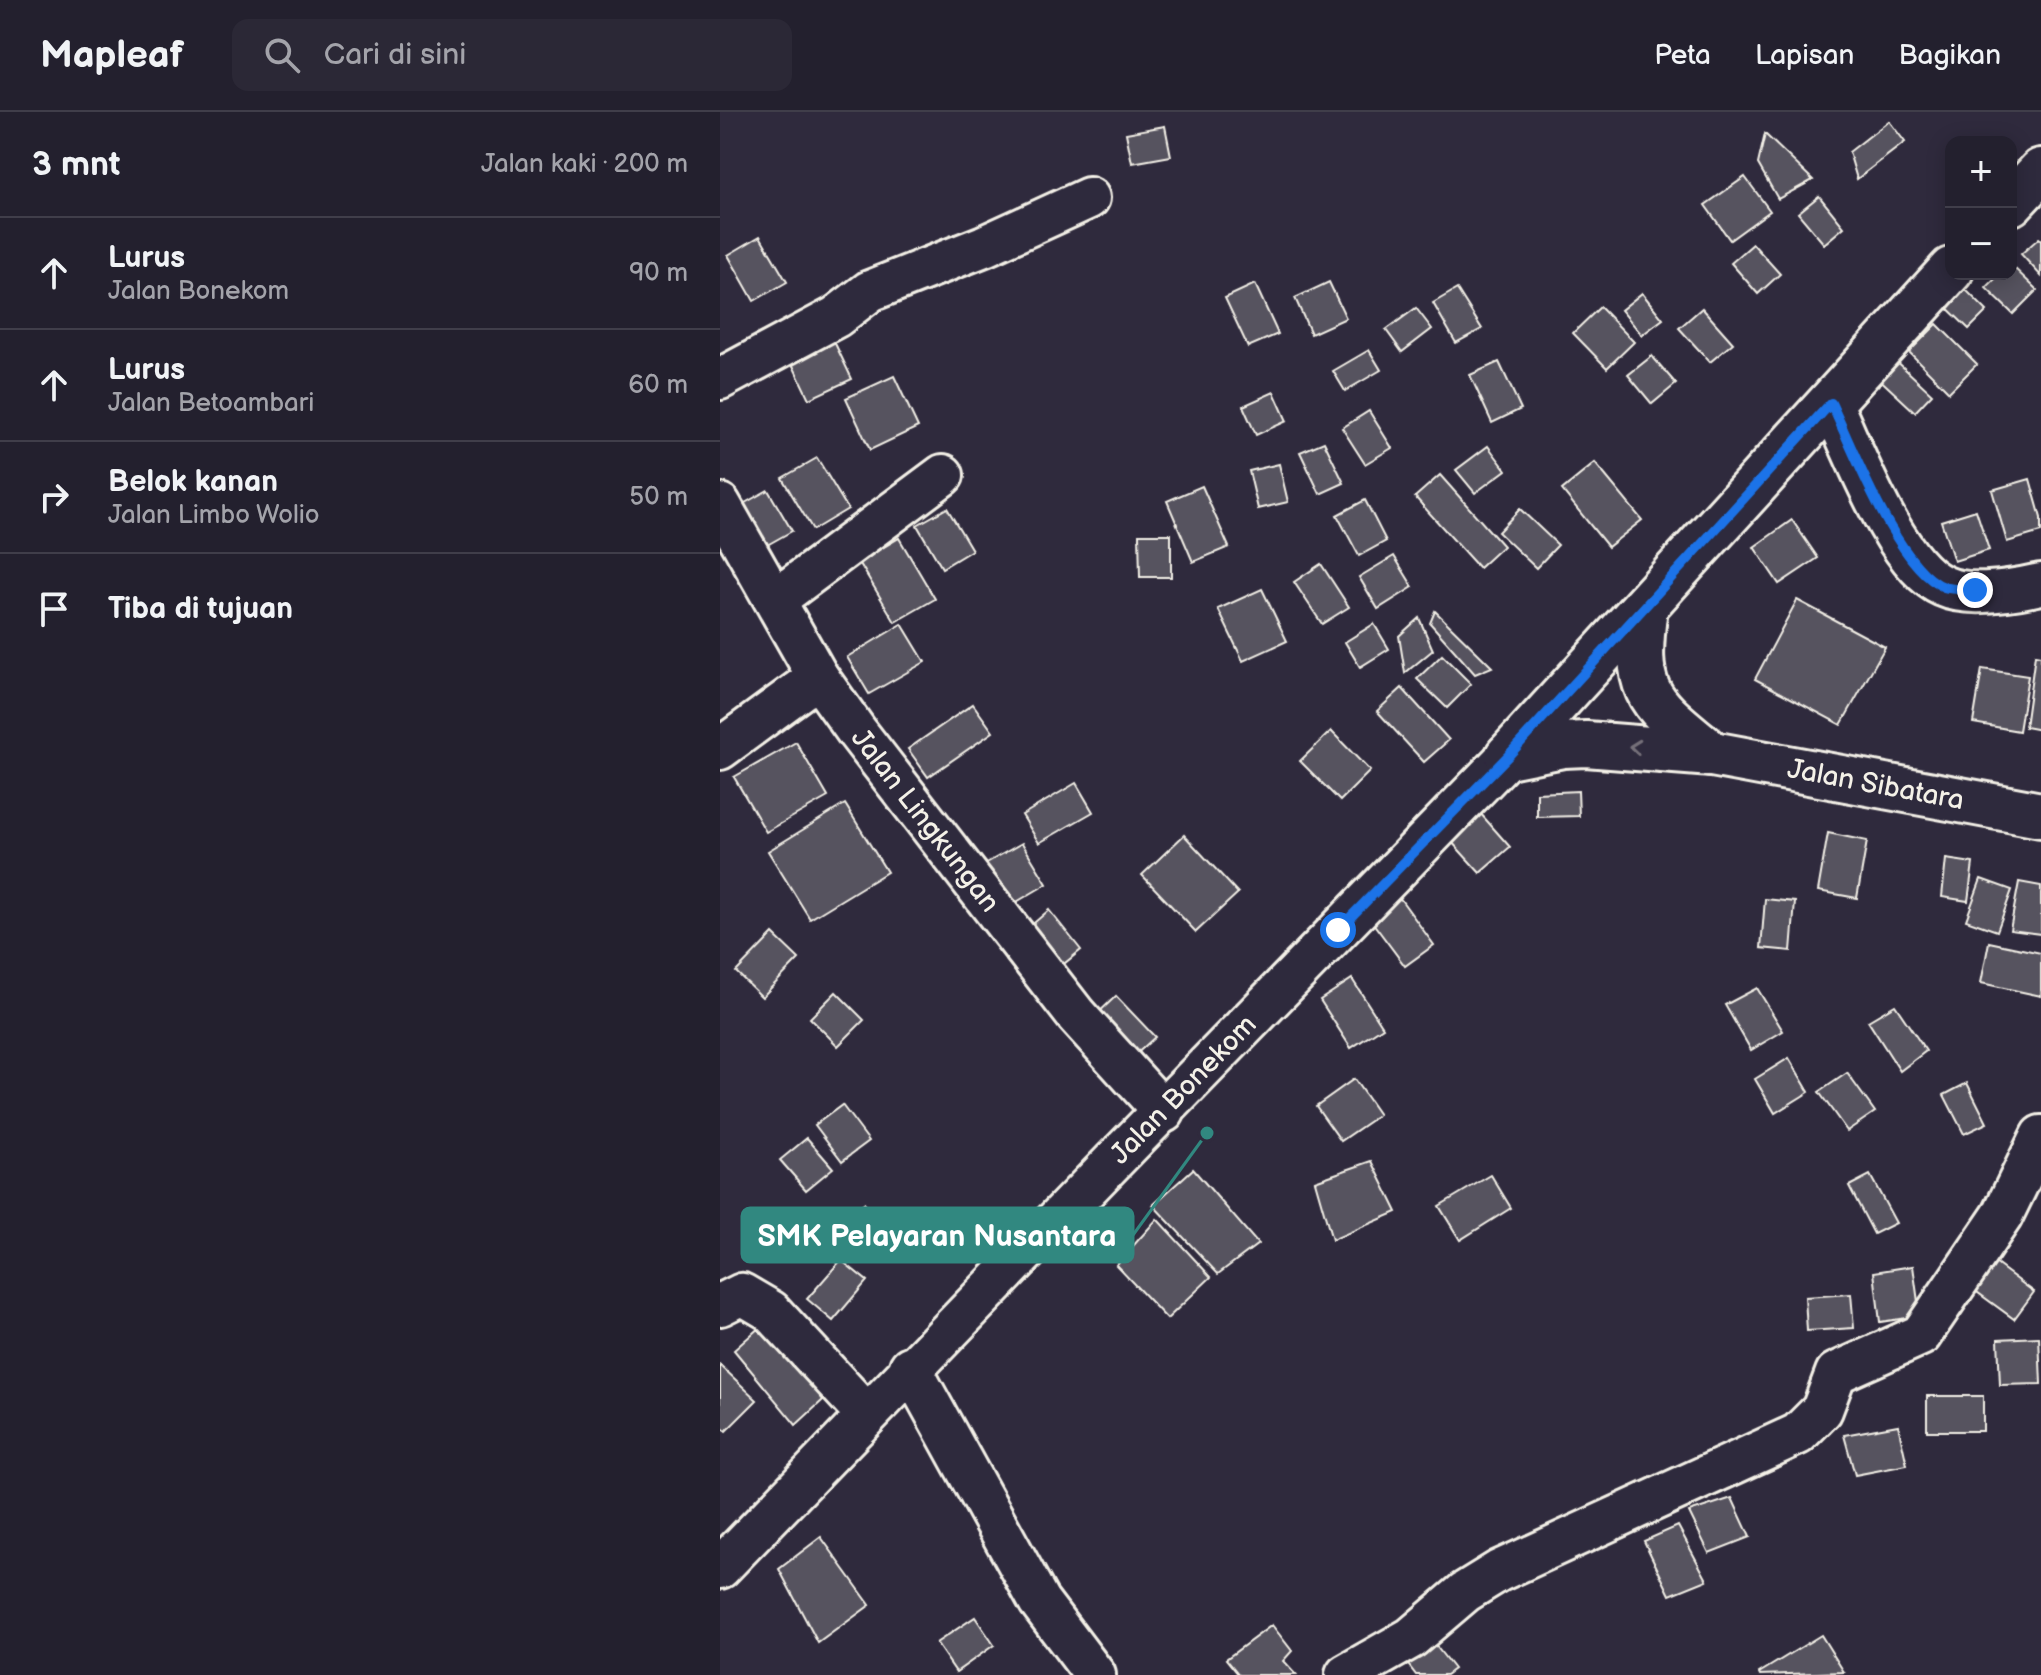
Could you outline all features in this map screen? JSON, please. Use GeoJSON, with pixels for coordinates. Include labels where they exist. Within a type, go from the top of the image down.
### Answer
{"type":"FeatureCollection","features":[{"type":"Feature","properties":{"kind":"main road"},"geometry":{"type":"LineString","coordinates":[[2017,197],[2041,171]]}},
{"type":"Feature","properties":{"kind":"main road","name":"Jalan Bonekom"},"geometry":{"type":"LineString","coordinates":[[1508,756],[1945,277]]}},
{"type":"Feature","properties":{"kind":"main road","name":"Jalan Sibatara"},"geometry":{"type":"LineString","coordinates":[[1645,607],[1639,664],[1645,691],[1663,713],[1712,754]]}},
{"type":"Feature","properties":{"kind":"main road","name":"Jalan Sibatara"},"geometry":{"type":"LineString","coordinates":[[1508,756],[1586,744],[1712,754],[2041,815]]}},
{"type":"Feature","properties":{"kind":"street"},"geometry":{"type":"LineString","coordinates":[[720,379],[836,317],[870,291],[984,246],[1089,198]]}},
{"type":"Feature","properties":{"kind":"street"},"geometry":{"type":"LineString","coordinates":[[1831,403],[1900,546],[1918,569],[1944,587],[1975,590],[2041,584]]}},
{"type":"Feature","properties":{"kind":"street"},"geometry":{"type":"LineString","coordinates":[[775,600],[943,475]]}},
{"type":"Feature","properties":{"kind":"street","name":"Jalan Lingkungan"},"geometry":{"type":"LineString","coordinates":[[720,504],[818,677],[902,793],[1076,1015],[1164,1112]]}},
{"type":"Feature","properties":{"kind":"street"},"geometry":{"type":"LineString","coordinates":[[720,749],[818,677]]}},
{"type":"Feature","properties":{"kind":"street","name":"Jalan Bonekom"},"geometry":{"type":"LineString","coordinates":[[720,1568],[910,1367],[1164,1112],[1508,756]]}},
{"type":"Feature","properties":{"kind":"street"},"geometry":{"type":"LineString","coordinates":[[1346,1675],[1411,1638],[1465,1592],[1499,1571],[1798,1434],[1822,1410],[1836,1373],[1921,1335],[2002,1216],[2041,1136]]}},
{"type":"Feature","properties":{"kind":"street"},"geometry":{"type":"LineString","coordinates":[[720,1305],[742,1294],[771,1311],[866,1414]]}},
{"type":"Feature","properties":{"kind":"street"},"geometry":{"type":"LineString","coordinates":[[910,1367],[1039,1601],[1095,1675]]}},
{"type":"Feature","properties":{"kind":"building"},"geometry":{"type":"Polygon","coordinates":[[[1889,121],[1905,142],[1857,179],[1849,152],[1889,121]]]}},
{"type":"Feature","properties":{"kind":"building"},"geometry":{"type":"Polygon","coordinates":[[[1165,126],[1171,156],[1132,163],[1126,133],[1165,126]]]}},
{"type":"Feature","properties":{"kind":"building"},"geometry":{"type":"Polygon","coordinates":[[[1765,134],[1813,180],[1778,199],[1758,164],[1765,134]]]}},
{"type":"Feature","properties":{"kind":"building"},"geometry":{"type":"Polygon","coordinates":[[[1745,177],[1770,211],[1730,240],[1705,205],[1745,177]]]}},
{"type":"Feature","properties":{"kind":"building"},"geometry":{"type":"Polygon","coordinates":[[[1819,196],[1844,227],[1824,244],[1798,213],[1819,196]]]}},
{"type":"Feature","properties":{"kind":"building"},"geometry":{"type":"Polygon","coordinates":[[[760,236],[787,282],[754,301],[728,255],[760,236]]]}},
{"type":"Feature","properties":{"kind":"building"},"geometry":{"type":"Polygon","coordinates":[[[2039,238],[2041,240],[2041,276],[2021,254],[2039,238]]]}},
{"type":"Feature","properties":{"kind":"building"},"geometry":{"type":"Polygon","coordinates":[[[1753,244],[1780,274],[1758,294],[1731,263],[1753,244]]]}},
{"type":"Feature","properties":{"kind":"building"},"geometry":{"type":"Polygon","coordinates":[[[2017,271],[2037,290],[2013,314],[1986,288],[1994,280],[2017,280],[2017,271]]]}},
{"type":"Feature","properties":{"kind":"building"},"geometry":{"type":"Polygon","coordinates":[[[1329,282],[1346,318],[1311,334],[1295,298],[1329,282]]]}},
{"type":"Feature","properties":{"kind":"building"},"geometry":{"type":"Polygon","coordinates":[[[1959,283],[1987,311],[1969,329],[1940,301],[1959,283]]]}},
{"type":"Feature","properties":{"kind":"building"},"geometry":{"type":"Polygon","coordinates":[[[1255,284],[1278,334],[1248,347],[1225,298],[1255,284]]]}},
{"type":"Feature","properties":{"kind":"building"},"geometry":{"type":"Polygon","coordinates":[[[1457,289],[1482,329],[1456,343],[1433,303],[1457,289]]]}},
{"type":"Feature","properties":{"kind":"building"},"geometry":{"type":"Polygon","coordinates":[[[1642,293],[1663,319],[1642,335],[1621,310],[1642,293]]]}},
{"type":"Feature","properties":{"kind":"building"},"geometry":{"type":"Polygon","coordinates":[[[1600,307],[1634,342],[1607,368],[1573,333],[1600,307]]]}},
{"type":"Feature","properties":{"kind":"building"},"geometry":{"type":"Polygon","coordinates":[[[1416,308],[1432,329],[1402,352],[1386,330],[1416,308]]]}},
{"type":"Feature","properties":{"kind":"building"},"geometry":{"type":"Polygon","coordinates":[[[1702,308],[1733,343],[1710,362],[1679,328],[1702,308]]]}},
{"type":"Feature","properties":{"kind":"building"},"geometry":{"type":"Polygon","coordinates":[[[1937,324],[1977,364],[1949,392],[1909,352],[1937,324]]]}},
{"type":"Feature","properties":{"kind":"building"},"geometry":{"type":"Polygon","coordinates":[[[830,333],[852,379],[809,399],[787,353],[830,333]]]}},
{"type":"Feature","properties":{"kind":"building"},"geometry":{"type":"Polygon","coordinates":[[[1369,350],[1381,370],[1345,391],[1333,371],[1369,350]]]}},
{"type":"Feature","properties":{"kind":"building"},"geometry":{"type":"Polygon","coordinates":[[[1652,356],[1676,384],[1652,404],[1628,375],[1652,356]]]}},
{"type":"Feature","properties":{"kind":"building"},"geometry":{"type":"Polygon","coordinates":[[[1891,356],[1932,394],[1915,412],[1874,374],[1891,356]]]}},
{"type":"Feature","properties":{"kind":"building"},"geometry":{"type":"Polygon","coordinates":[[[1499,362],[1521,409],[1492,423],[1470,375],[1499,362]]]}},
{"type":"Feature","properties":{"kind":"building"},"geometry":{"type":"Polygon","coordinates":[[[894,376],[918,427],[870,450],[846,398],[894,376]]]}},
{"type":"Feature","properties":{"kind":"building"},"geometry":{"type":"Polygon","coordinates":[[[1274,392],[1287,421],[1256,435],[1243,406],[1274,392]]]}},
{"type":"Feature","properties":{"kind":"building"},"geometry":{"type":"Polygon","coordinates":[[[1369,411],[1392,448],[1365,464],[1342,428],[1369,411]]]}},
{"type":"Feature","properties":{"kind":"building"},"geometry":{"type":"Polygon","coordinates":[[[1324,442],[1344,483],[1320,494],[1300,452],[1324,442]]]}},
{"type":"Feature","properties":{"kind":"building"},"geometry":{"type":"Polygon","coordinates":[[[1488,446],[1506,470],[1475,493],[1456,470],[1488,446]]]}},
{"type":"Feature","properties":{"kind":"building"},"geometry":{"type":"Polygon","coordinates":[[[817,458],[848,509],[813,530],[782,478],[817,458]]]}},
{"type":"Feature","properties":{"kind":"building"},"geometry":{"type":"Polygon","coordinates":[[[1595,463],[1642,520],[1608,547],[1562,490],[1595,463]]]}},
{"type":"Feature","properties":{"kind":"building"},"geometry":{"type":"Polygon","coordinates":[[[1279,464],[1288,502],[1258,509],[1249,471],[1279,464]]]}},
{"type":"Feature","properties":{"kind":"building"},"geometry":{"type":"Polygon","coordinates":[[[1440,475],[1503,546],[1479,568],[1415,497],[1440,475]]]}},
{"type":"Feature","properties":{"kind":"building"},"geometry":{"type":"Polygon","coordinates":[[[2030,479],[2041,518],[2041,532],[2007,542],[1992,490],[2030,479]]]}},
{"type":"Feature","properties":{"kind":"building"},"geometry":{"type":"Polygon","coordinates":[[[1202,486],[1229,547],[1193,562],[1167,501],[1202,486]]]}},
{"type":"Feature","properties":{"kind":"building"},"geometry":{"type":"Polygon","coordinates":[[[768,490],[792,531],[760,549],[736,508],[768,490]]]}},
{"type":"Feature","properties":{"kind":"building"},"geometry":{"type":"Polygon","coordinates":[[[1365,500],[1386,541],[1359,556],[1337,515],[1365,500]]]}},
{"type":"Feature","properties":{"kind":"building"},"geometry":{"type":"Polygon","coordinates":[[[947,508],[972,550],[942,568],[917,525],[947,508]]]}},
{"type":"Feature","properties":{"kind":"building"},"geometry":{"type":"Polygon","coordinates":[[[1520,509],[1558,545],[1536,568],[1498,532],[1520,509]]]}},
{"type":"Feature","properties":{"kind":"building"},"geometry":{"type":"Polygon","coordinates":[[[1976,510],[1989,550],[1954,561],[1941,521],[1976,510]]]}},
{"type":"Feature","properties":{"kind":"building"},"geometry":{"type":"Polygon","coordinates":[[[1792,520],[1818,558],[1779,584],[1754,547],[1792,520]]]}},
{"type":"Feature","properties":{"kind":"building"},"geometry":{"type":"Polygon","coordinates":[[[1139,534],[1171,534],[1171,577],[1140,577],[1139,534]]]}},
{"type":"Feature","properties":{"kind":"building"},"geometry":{"type":"Polygon","coordinates":[[[899,538],[935,599],[895,622],[859,562],[899,538]]]}},
{"type":"Feature","properties":{"kind":"building"},"geometry":{"type":"Polygon","coordinates":[[[1394,556],[1413,587],[1378,609],[1359,577],[1394,556]]]}},
{"type":"Feature","properties":{"kind":"building"},"geometry":{"type":"Polygon","coordinates":[[[1321,564],[1349,607],[1322,624],[1294,582],[1321,564]]]}},
{"type":"Feature","properties":{"kind":"building"},"geometry":{"type":"Polygon","coordinates":[[[1262,589],[1287,641],[1243,661],[1218,609],[1262,589]]]}},
{"type":"Feature","properties":{"kind":"building"},"geometry":{"type":"Polygon","coordinates":[[[1797,600],[1885,647],[1841,725],[1755,679],[1797,600]]]}},
{"type":"Feature","properties":{"kind":"building"},"geometry":{"type":"Polygon","coordinates":[[[1435,611],[1492,667],[1475,674],[1430,623],[1435,611]]]}},
{"type":"Feature","properties":{"kind":"building"},"geometry":{"type":"Polygon","coordinates":[[[1419,618],[1433,650],[1405,673],[1399,636],[1419,618]]]}},
{"type":"Feature","properties":{"kind":"building"},"geometry":{"type":"Polygon","coordinates":[[[902,624],[925,662],[869,694],[847,657],[902,624]]]}},
{"type":"Feature","properties":{"kind":"building"},"geometry":{"type":"Polygon","coordinates":[[[1374,624],[1389,649],[1360,667],[1345,642],[1374,624]]]}},
{"type":"Feature","properties":{"kind":"building"},"geometry":{"type":"Polygon","coordinates":[[[1442,655],[1471,684],[1447,708],[1417,679],[1442,655]]]}},
{"type":"Feature","properties":{"kind":"building"},"geometry":{"type":"Polygon","coordinates":[[[2035,655],[2041,656],[2041,730],[2025,727],[2035,655]]]}},
{"type":"Feature","properties":{"kind":"building"},"geometry":{"type":"Polygon","coordinates":[[[1982,669],[2028,676],[2019,731],[1973,723],[1982,669]]]}},
{"type":"Feature","properties":{"kind":"building"},"geometry":{"type":"Polygon","coordinates":[[[1402,688],[1449,740],[1424,762],[1377,711],[1402,688]]]}},
{"type":"Feature","properties":{"kind":"building"},"geometry":{"type":"Polygon","coordinates":[[[973,704],[993,732],[928,777],[908,749],[973,704]]]}},
{"type":"Feature","properties":{"kind":"building"},"geometry":{"type":"Polygon","coordinates":[[[1331,731],[1370,771],[1340,801],[1300,761],[1331,731]]]}},
{"type":"Feature","properties":{"kind":"building"},"geometry":{"type":"Polygon","coordinates":[[[796,742],[828,797],[766,832],[734,777],[796,742]]]}},
{"type":"Feature","properties":{"kind":"building"},"geometry":{"type":"Polygon","coordinates":[[[1076,783],[1093,812],[1039,843],[1022,815],[1076,783]]]}},
{"type":"Feature","properties":{"kind":"building"},"geometry":{"type":"Polygon","coordinates":[[[1578,791],[1579,816],[1537,817],[1537,793],[1578,791]]]}},
{"type":"Feature","properties":{"kind":"building"},"geometry":{"type":"Polygon","coordinates":[[[845,804],[887,872],[810,919],[768,851],[845,804]]]}},
{"type":"Feature","properties":{"kind":"building"},"geometry":{"type":"Polygon","coordinates":[[[1480,813],[1510,847],[1480,873],[1450,840],[1480,813]]]}},
{"type":"Feature","properties":{"kind":"building"},"geometry":{"type":"Polygon","coordinates":[[[1828,833],[1867,841],[1857,898],[1818,891],[1828,833]]]}},
{"type":"Feature","properties":{"kind":"building"},"geometry":{"type":"Polygon","coordinates":[[[1184,835],[1238,893],[1196,932],[1142,875],[1184,835]]]}},
{"type":"Feature","properties":{"kind":"building"},"geometry":{"type":"Polygon","coordinates":[[[1022,843],[1047,884],[1008,907],[983,865],[1022,843]]]}},
{"type":"Feature","properties":{"kind":"building"},"geometry":{"type":"Polygon","coordinates":[[[1946,859],[1973,863],[1968,901],[1942,897],[1946,859]]]}},
{"type":"Feature","properties":{"kind":"building"},"geometry":{"type":"Polygon","coordinates":[[[1981,879],[2012,890],[1997,931],[1966,920],[1981,879]]]}},
{"type":"Feature","properties":{"kind":"building"},"geometry":{"type":"Polygon","coordinates":[[[2019,882],[2041,886],[2041,934],[2010,930],[2019,882]]]}},
{"type":"Feature","properties":{"kind":"building"},"geometry":{"type":"Polygon","coordinates":[[[1399,897],[1434,945],[1405,966],[1370,919],[1399,897]]]}},
{"type":"Feature","properties":{"kind":"building"},"geometry":{"type":"Polygon","coordinates":[[[1765,899],[1795,902],[1791,951],[1761,948],[1765,899]]]}},
{"type":"Feature","properties":{"kind":"building"},"geometry":{"type":"Polygon","coordinates":[[[1049,910],[1081,950],[1060,967],[1028,928],[1049,910]]]}},
{"type":"Feature","properties":{"kind":"building"},"geometry":{"type":"Polygon","coordinates":[[[773,934],[799,959],[762,997],[736,972],[773,934]]]}},
{"type":"Feature","properties":{"kind":"building"},"geometry":{"type":"Polygon","coordinates":[[[1989,942],[2041,953],[2041,996],[1981,983],[1989,942]]]}},
{"type":"Feature","properties":{"kind":"building"},"geometry":{"type":"Polygon","coordinates":[[[1352,979],[1383,1027],[1351,1048],[1320,1000],[1352,979]]]}},
{"type":"Feature","properties":{"kind":"building"},"geometry":{"type":"Polygon","coordinates":[[[1757,988],[1783,1031],[1751,1050],[1725,1005],[1757,988]]]}},
{"type":"Feature","properties":{"kind":"building"},"geometry":{"type":"Polygon","coordinates":[[[836,992],[864,1020],[838,1046],[810,1018],[836,992]]]}},
{"type":"Feature","properties":{"kind":"building"},"geometry":{"type":"Polygon","coordinates":[[[1116,996],[1155,1037],[1132,1058],[1094,1017],[1116,996]]]}},
{"type":"Feature","properties":{"kind":"building"},"geometry":{"type":"Polygon","coordinates":[[[1895,1005],[1926,1051],[1900,1071],[1868,1021],[1895,1005]]]}},
{"type":"Feature","properties":{"kind":"building"},"geometry":{"type":"Polygon","coordinates":[[[1789,1058],[1809,1092],[1775,1113],[1755,1079],[1789,1058]]]}},
{"type":"Feature","properties":{"kind":"building"},"geometry":{"type":"Polygon","coordinates":[[[1847,1073],[1875,1112],[1847,1131],[1819,1092],[1847,1073]]]}},
{"type":"Feature","properties":{"kind":"building"},"geometry":{"type":"Polygon","coordinates":[[[1354,1079],[1379,1115],[1341,1141],[1316,1106],[1354,1079]]]}},
{"type":"Feature","properties":{"kind":"building"},"geometry":{"type":"Polygon","coordinates":[[[1967,1083],[1987,1123],[1964,1134],[1944,1095],[1967,1083]]]}},
{"type":"Feature","properties":{"kind":"building"},"geometry":{"type":"Polygon","coordinates":[[[842,1105],[869,1141],[842,1161],[815,1125],[842,1105]]]}},
{"type":"Feature","properties":{"kind":"building"},"geometry":{"type":"Polygon","coordinates":[[[807,1138],[833,1168],[806,1190],[780,1160],[807,1138]]]}},
{"type":"Feature","properties":{"kind":"building"},"geometry":{"type":"Polygon","coordinates":[[[1372,1161],[1397,1212],[1332,1240],[1315,1181],[1372,1161]]]}},
{"type":"Feature","properties":{"kind":"building"},"geometry":{"type":"Polygon","coordinates":[[[1193,1169],[1258,1244],[1218,1274],[1153,1205],[1193,1169]]]}},
{"type":"Feature","properties":{"kind":"building"},"geometry":{"type":"Polygon","coordinates":[[[1491,1175],[1511,1208],[1460,1240],[1439,1206],[1491,1175]]]}},
{"type":"Feature","properties":{"kind":"building"},"geometry":{"type":"Polygon","coordinates":[[[1870,1175],[1896,1223],[1874,1234],[1849,1186],[1870,1175]]]}},
{"type":"Feature","properties":{"kind":"building"},"geometry":{"type":"Polygon","coordinates":[[[864,1203],[889,1235],[864,1254],[839,1223],[864,1203]]]}},
{"type":"Feature","properties":{"kind":"building"},"geometry":{"type":"Polygon","coordinates":[[[1157,1219],[1211,1277],[1167,1319],[1116,1265],[1157,1219]]]}},
{"type":"Feature","properties":{"kind":"building"},"geometry":{"type":"Polygon","coordinates":[[[841,1260],[867,1281],[833,1321],[807,1299],[841,1260]]]}},
{"type":"Feature","properties":{"kind":"building"},"geometry":{"type":"Polygon","coordinates":[[[1991,1260],[2034,1292],[2014,1319],[1970,1287],[1991,1260]]]}},
{"type":"Feature","properties":{"kind":"building"},"geometry":{"type":"Polygon","coordinates":[[[1913,1266],[1920,1316],[1880,1322],[1874,1272],[1913,1266]]]}},
{"type":"Feature","properties":{"kind":"building"},"geometry":{"type":"Polygon","coordinates":[[[1851,1294],[1854,1328],[1807,1331],[1805,1297],[1851,1294]]]}},
{"type":"Feature","properties":{"kind":"building"},"geometry":{"type":"Polygon","coordinates":[[[770,1318],[835,1389],[796,1425],[734,1350],[770,1318]]]}},
{"type":"Feature","properties":{"kind":"building"},"geometry":{"type":"Polygon","coordinates":[[[2039,1337],[2041,1384],[2000,1385],[1998,1339],[2039,1337]]]}},
{"type":"Feature","properties":{"kind":"building"},"geometry":{"type":"Polygon","coordinates":[[[720,1365],[757,1400],[726,1431],[720,1426],[720,1365]]]}},
{"type":"Feature","properties":{"kind":"building"},"geometry":{"type":"Polygon","coordinates":[[[1927,1396],[1983,1396],[1983,1431],[1927,1431],[1927,1396]]]}},
{"type":"Feature","properties":{"kind":"building"},"geometry":{"type":"Polygon","coordinates":[[[1898,1425],[1907,1465],[1855,1475],[1844,1435],[1898,1425]]]}},
{"type":"Feature","properties":{"kind":"building"},"geometry":{"type":"Polygon","coordinates":[[[1732,1498],[1750,1537],[1709,1553],[1689,1512],[1732,1498]]]}},
{"type":"Feature","properties":{"kind":"building"},"geometry":{"type":"Polygon","coordinates":[[[1678,1526],[1707,1580],[1670,1595],[1644,1541],[1678,1526]]]}},
{"type":"Feature","properties":{"kind":"building"},"geometry":{"type":"Polygon","coordinates":[[[821,1537],[870,1605],[818,1643],[779,1569],[821,1537]]]}},
{"type":"Feature","properties":{"kind":"building"},"geometry":{"type":"Polygon","coordinates":[[[975,1617],[994,1645],[956,1672],[936,1643],[975,1617]]]}},
{"type":"Feature","properties":{"kind":"building"},"geometry":{"type":"Polygon","coordinates":[[[1272,1625],[1292,1651],[1283,1661],[1296,1675],[1239,1675],[1226,1659],[1272,1625]]]}},
{"type":"Feature","properties":{"kind":"building"},"geometry":{"type":"Polygon","coordinates":[[[1821,1635],[1844,1672],[1760,1675],[1759,1673],[1821,1635]]]}},
{"type":"Feature","properties":{"kind":"building"},"geometry":{"type":"Polygon","coordinates":[[[1432,1641],[1454,1669],[1446,1675],[1416,1675],[1406,1662],[1432,1641]]]}},
{"type":"Feature","properties":{"kind":"place","name":"SMK Pelayaran Nusantara"},"geometry":{"type":"Point","coordinates":[1207,1133]}},
{"type":"Feature","properties":{"kind":"route"},"geometry":{"type":"LineString","coordinates":[[1338,930],[1508,756],[1831,403],[1900,546],[1918,569],[1944,587],[1975,590]]}}]}
